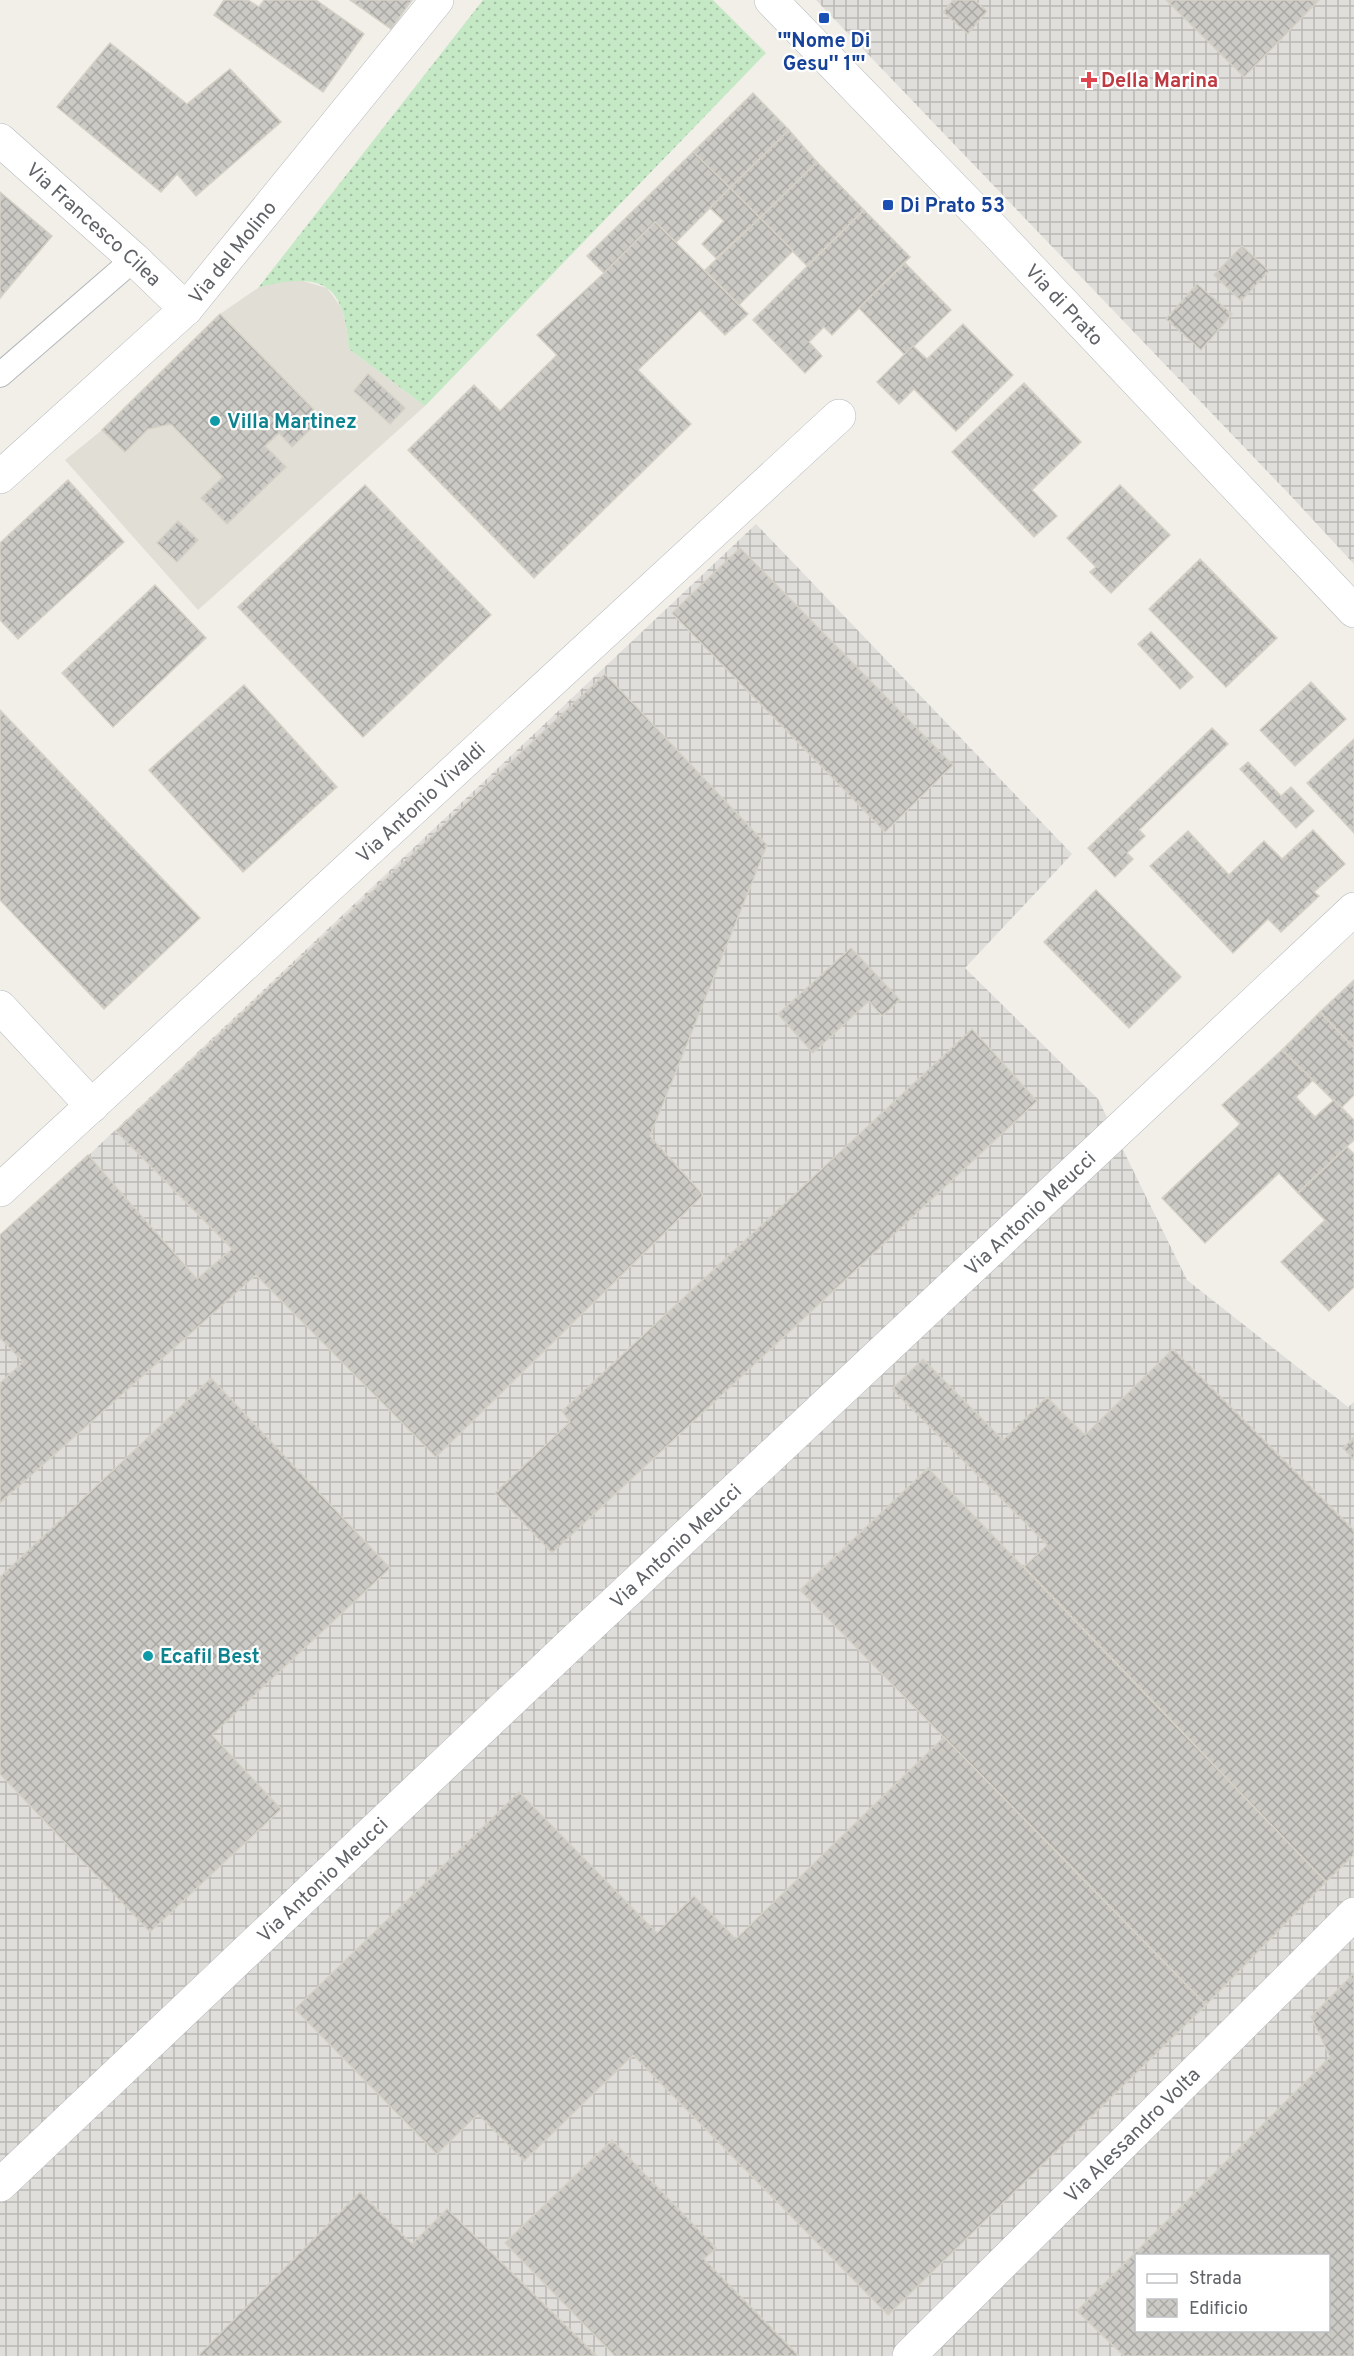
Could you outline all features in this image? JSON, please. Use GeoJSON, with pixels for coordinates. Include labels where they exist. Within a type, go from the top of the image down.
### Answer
{"type":"FeatureCollection","features":[{"type":"Feature","properties":{"kind":"street","name":"Via del Molino"},"geometry":{"type":"LineString","coordinates":[[0,477],[186,309],[437,0]]}},
{"type":"Feature","properties":{"kind":"street","name":"Via di Prato"},"geometry":{"type":"LineString","coordinates":[[771,0],[995,231],[1354,611]]}},
{"type":"Feature","properties":{"kind":"street","name":"Via Francesco Cilea"},"geometry":{"type":"LineString","coordinates":[[0,140],[134,259],[186,309]]}},
{"type":"Feature","properties":{"kind":"street","name":"Via Antonio Vivaldi"},"geometry":{"type":"LineString","coordinates":[[0,1190],[839,416]]}},
{"type":"Feature","properties":{"kind":"street","name":"Via Antonio Meucci"},"geometry":{"type":"LineString","coordinates":[[0,2185],[584,1632],[1354,909]]}},
{"type":"Feature","properties":{"kind":"street"},"geometry":{"type":"LineString","coordinates":[[0,1007],[92,1106]]}},
{"type":"Feature","properties":{"kind":"street","name":"Via Alessandro Volta"},"geometry":{"type":"LineString","coordinates":[[909,2356],[1354,1914]]}},
{"type":"Feature","properties":{"kind":"lane"},"geometry":{"type":"LineString","coordinates":[[0,375],[134,259]]}},
{"type":"Feature","properties":{"kind":"shaded area"},"geometry":{"type":"Polygon","coordinates":[[[816,0],[1354,0],[1354,564],[1289,494],[816,0]]]}},
{"type":"Feature","properties":{"kind":"shaded area"},"geometry":{"type":"Polygon","coordinates":[[[279,281],[303,281],[327,288],[341,307],[349,349],[425,406],[198,610],[65,460],[102,430],[220,314],[258,288],[279,281]]]}},
{"type":"Feature","properties":{"kind":"shaded area"},"geometry":{"type":"Polygon","coordinates":[[[756,524],[1072,854],[965,968],[1098,1099],[1187,1280],[1348,1407],[1354,1402],[1354,2356],[0,2356],[0,1239],[756,524]]]}},
{"type":"Feature","properties":{"kind":"green space"},"geometry":{"type":"Polygon","coordinates":[[[483,0],[713,0],[766,53],[425,406],[349,349],[341,308],[338,300],[327,288],[320,284],[302,281],[283,282],[258,288],[483,0]]]}},
{"type":"Feature","properties":{"kind":"building"},"geometry":{"type":"Polygon","coordinates":[[[224,0],[248,0],[259,7],[264,0],[316,0],[364,34],[323,92],[214,15],[224,0]]]}},
{"type":"Feature","properties":{"kind":"building"},"geometry":{"type":"Polygon","coordinates":[[[350,0],[412,0],[391,29],[350,0]]]}},
{"type":"Feature","properties":{"kind":"building"},"geometry":{"type":"Polygon","coordinates":[[[953,0],[974,0],[987,11],[968,34],[943,12],[953,0]]]}},
{"type":"Feature","properties":{"kind":"building"},"geometry":{"type":"Polygon","coordinates":[[[1166,0],[1319,0],[1244,77],[1166,0]]]}},
{"type":"Feature","properties":{"kind":"building"},"geometry":{"type":"Polygon","coordinates":[[[110,43],[187,104],[230,69],[281,122],[196,196],[177,174],[161,192],[57,107],[110,43]]]}},
{"type":"Feature","properties":{"kind":"building"},"geometry":{"type":"Polygon","coordinates":[[[753,93],[789,130],[730,188],[693,152],[753,93]]]}},
{"type":"Feature","properties":{"kind":"building"},"geometry":{"type":"Polygon","coordinates":[[[789,130],[817,162],[760,218],[730,188],[789,130]]]}},
{"type":"Feature","properties":{"kind":"building"},"geometry":{"type":"Polygon","coordinates":[[[693,152],[730,188],[676,242],[655,222],[604,273],[587,256],[693,152]]]}},
{"type":"Feature","properties":{"kind":"building"},"geometry":{"type":"Polygon","coordinates":[[[817,162],[864,210],[807,266],[760,218],[817,162]]]}},
{"type":"Feature","properties":{"kind":"building"},"geometry":{"type":"Polygon","coordinates":[[[730,188],[760,218],[716,258],[702,244],[724,221],[710,208],[730,188]]]}},
{"type":"Feature","properties":{"kind":"building"},"geometry":{"type":"Polygon","coordinates":[[[0,192],[52,236],[0,298],[0,192]]]}},
{"type":"Feature","properties":{"kind":"building"},"geometry":{"type":"Polygon","coordinates":[[[864,210],[910,257],[832,335],[824,327],[809,342],[822,356],[805,373],[753,320],[864,210]]]}},
{"type":"Feature","properties":{"kind":"building"},"geometry":{"type":"Polygon","coordinates":[[[760,218],[793,251],[739,305],[705,270],[760,218]]]}},
{"type":"Feature","properties":{"kind":"building"},"geometry":{"type":"Polygon","coordinates":[[[655,222],[748,314],[725,335],[700,310],[638,370],[691,424],[534,578],[408,450],[474,385],[500,411],[557,355],[537,335],[655,222]]]}},
{"type":"Feature","properties":{"kind":"building"},"geometry":{"type":"Polygon","coordinates":[[[1242,246],[1269,271],[1241,301],[1214,275],[1242,246]]]}},
{"type":"Feature","properties":{"kind":"building"},"geometry":{"type":"Polygon","coordinates":[[[905,263],[951,310],[905,355],[859,308],[905,263]]]}},
{"type":"Feature","properties":{"kind":"building"},"geometry":{"type":"Polygon","coordinates":[[[1197,284],[1232,314],[1201,350],[1166,319],[1197,284]]]}},
{"type":"Feature","properties":{"kind":"building","name":"Villa Martinez"},"geometry":{"type":"Polygon","coordinates":[[[220,314],[322,418],[292,447],[279,433],[265,446],[286,467],[227,524],[201,498],[223,477],[171,424],[148,429],[125,452],[102,430],[220,314]]]}},
{"type":"Feature","properties":{"kind":"building"},"geometry":{"type":"Polygon","coordinates":[[[963,324],[1013,375],[956,431],[914,389],[899,404],[877,382],[913,346],[927,359],[963,324]]]}},
{"type":"Feature","properties":{"kind":"building"},"geometry":{"type":"Polygon","coordinates":[[[368,374],[405,408],[390,424],[354,391],[368,374]]]}},
{"type":"Feature","properties":{"kind":"building"},"geometry":{"type":"Polygon","coordinates":[[[1024,383],[1081,442],[1032,490],[1057,516],[1034,537],[952,452],[1024,383]]]}},
{"type":"Feature","properties":{"kind":"building"},"geometry":{"type":"Polygon","coordinates":[[[68,480],[124,542],[18,639],[0,620],[0,543],[68,480]]]}},
{"type":"Feature","properties":{"kind":"building"},"geometry":{"type":"Polygon","coordinates":[[[365,485],[491,615],[363,737],[238,607],[365,485]]]}},
{"type":"Feature","properties":{"kind":"building"},"geometry":{"type":"Polygon","coordinates":[[[1120,485],[1170,535],[1111,593],[1090,572],[1096,567],[1067,538],[1120,485]]]}},
{"type":"Feature","properties":{"kind":"building"},"geometry":{"type":"Polygon","coordinates":[[[178,521],[198,540],[177,562],[157,543],[178,521]]]}},
{"type":"Feature","properties":{"kind":"building"},"geometry":{"type":"Polygon","coordinates":[[[740,548],[953,765],[885,832],[672,613],[740,548]]]}},
{"type":"Feature","properties":{"kind":"building"},"geometry":{"type":"Polygon","coordinates":[[[1200,559],[1277,638],[1226,687],[1149,609],[1200,559]]]}},
{"type":"Feature","properties":{"kind":"building"},"geometry":{"type":"Polygon","coordinates":[[[155,585],[206,638],[113,727],[62,673],[155,585]]]}},
{"type":"Feature","properties":{"kind":"building"},"geometry":{"type":"Polygon","coordinates":[[[1151,632],[1193,677],[1180,689],[1138,644],[1151,632]]]}},
{"type":"Feature","properties":{"kind":"building"},"geometry":{"type":"Polygon","coordinates":[[[605,674],[767,845],[650,1136],[703,1195],[436,1457],[256,1275],[0,1503],[0,1383],[23,1362],[0,1338],[0,1235],[88,1155],[197,1279],[232,1249],[116,1131],[605,674]]]}},
{"type":"Feature","properties":{"kind":"building"},"geometry":{"type":"Polygon","coordinates":[[[1311,682],[1346,719],[1295,766],[1260,730],[1311,682]]]}},
{"type":"Feature","properties":{"kind":"building"},"geometry":{"type":"Polygon","coordinates":[[[244,685],[337,787],[243,872],[149,770],[244,685]]]}},
{"type":"Feature","properties":{"kind":"building"},"geometry":{"type":"Polygon","coordinates":[[[0,710],[200,918],[104,1009],[0,900],[0,710]]]}},
{"type":"Feature","properties":{"kind":"building"},"geometry":{"type":"Polygon","coordinates":[[[1212,728],[1228,744],[1139,830],[1145,836],[1127,853],[1133,859],[1115,877],[1088,848],[1212,728]]]}},
{"type":"Feature","properties":{"kind":"building"},"geometry":{"type":"Polygon","coordinates":[[[1354,739],[1354,833],[1307,783],[1354,739]]]}},
{"type":"Feature","properties":{"kind":"building"},"geometry":{"type":"Polygon","coordinates":[[[1248,762],[1281,796],[1291,787],[1314,811],[1296,828],[1240,769],[1248,762]]]}},
{"type":"Feature","properties":{"kind":"building"},"geometry":{"type":"Polygon","coordinates":[[[1313,830],[1345,864],[1314,892],[1319,896],[1281,932],[1268,919],[1233,953],[1150,866],[1188,831],[1229,875],[1264,841],[1282,859],[1313,830]]]}},
{"type":"Feature","properties":{"kind":"building"},"geometry":{"type":"Polygon","coordinates":[[[1096,890],[1181,977],[1129,1028],[1044,942],[1096,890]]]}},
{"type":"Feature","properties":{"kind":"building"},"geometry":{"type":"Polygon","coordinates":[[[851,948],[900,1000],[882,1016],[869,1001],[813,1053],[778,1014],[851,948]]]}},
{"type":"Feature","properties":{"kind":"building"},"geometry":{"type":"Polygon","coordinates":[[[1354,980],[1354,1048],[1320,1012],[1354,980]]]}},
{"type":"Feature","properties":{"kind":"building"},"geometry":{"type":"Polygon","coordinates":[[[1320,1012],[1354,1048],[1354,1095],[1341,1108],[1282,1050],[1320,1012]]]}},
{"type":"Feature","properties":{"kind":"building"},"geometry":{"type":"Polygon","coordinates":[[[972,1029],[1037,1101],[552,1553],[495,1493],[570,1422],[562,1411],[972,1029]]]}},
{"type":"Feature","properties":{"kind":"building"},"geometry":{"type":"Polygon","coordinates":[[[1282,1050],[1313,1080],[1296,1097],[1315,1117],[1334,1100],[1354,1120],[1354,1140],[1298,1193],[1279,1173],[1205,1243],[1162,1198],[1240,1124],[1222,1105],[1282,1050]]]}},
{"type":"Feature","properties":{"kind":"building"},"geometry":{"type":"Polygon","coordinates":[[[1347,1147],[1354,1154],[1354,1287],[1329,1311],[1281,1262],[1325,1220],[1298,1193],[1347,1147]]]}},
{"type":"Feature","properties":{"kind":"building"},"geometry":{"type":"Polygon","coordinates":[[[1173,1349],[1354,1530],[1354,1855],[1326,1882],[1024,1567],[1047,1545],[892,1389],[923,1359],[1003,1440],[1047,1397],[1085,1435],[1173,1349]]]}},
{"type":"Feature","properties":{"kind":"building","name":"Ecafil Best"},"geometry":{"type":"Polygon","coordinates":[[[211,1378],[390,1568],[212,1735],[281,1809],[150,1932],[0,1774],[0,1577],[211,1378]]]}},
{"type":"Feature","properties":{"kind":"building"},"geometry":{"type":"Polygon","coordinates":[[[1354,1437],[1354,1460],[1343,1448],[1354,1437]]]}},
{"type":"Feature","properties":{"kind":"building"},"geometry":{"type":"Polygon","coordinates":[[[928,1468],[1326,1882],[1206,2005],[800,1590],[928,1468]]]}},
{"type":"Feature","properties":{"kind":"building"},"geometry":{"type":"Polygon","coordinates":[[[944,1737],[1206,2005],[888,2315],[633,2055],[524,2161],[478,2114],[437,2154],[295,2009],[519,1792],[657,1933],[694,1896],[736,1939],[944,1737]]]}},
{"type":"Feature","properties":{"kind":"building"},"geometry":{"type":"Polygon","coordinates":[[[1354,1973],[1354,2356],[1124,2356],[1077,2311],[1330,2057],[1311,2017],[1354,1973]]]}},
{"type":"Feature","properties":{"kind":"building"},"geometry":{"type":"Polygon","coordinates":[[[612,2140],[716,2248],[704,2259],[799,2356],[615,2356],[505,2243],[612,2140]]]}},
{"type":"Feature","properties":{"kind":"building"},"geometry":{"type":"Polygon","coordinates":[[[360,2192],[412,2244],[447,2209],[597,2356],[198,2356],[360,2192]]]}},
{"type":"Feature","properties":{"kind":"place","name":"'\"Nome Di Gesu'' 1\"'"},"geometry":{"type":"Point","coordinates":[824,18]}},
{"type":"Feature","properties":{"kind":"place","name":"Della Marina"},"geometry":{"type":"Point","coordinates":[1089,80]}},
{"type":"Feature","properties":{"kind":"place","name":"Di Prato 53"},"geometry":{"type":"Point","coordinates":[888,205]}},
{"type":"Feature","properties":{"kind":"place","name":"Villa Martinez"},"geometry":{"type":"Point","coordinates":[215,421]}},
{"type":"Feature","properties":{"kind":"place","name":"Ecafil Best"},"geometry":{"type":"Point","coordinates":[148,1656]}}]}
